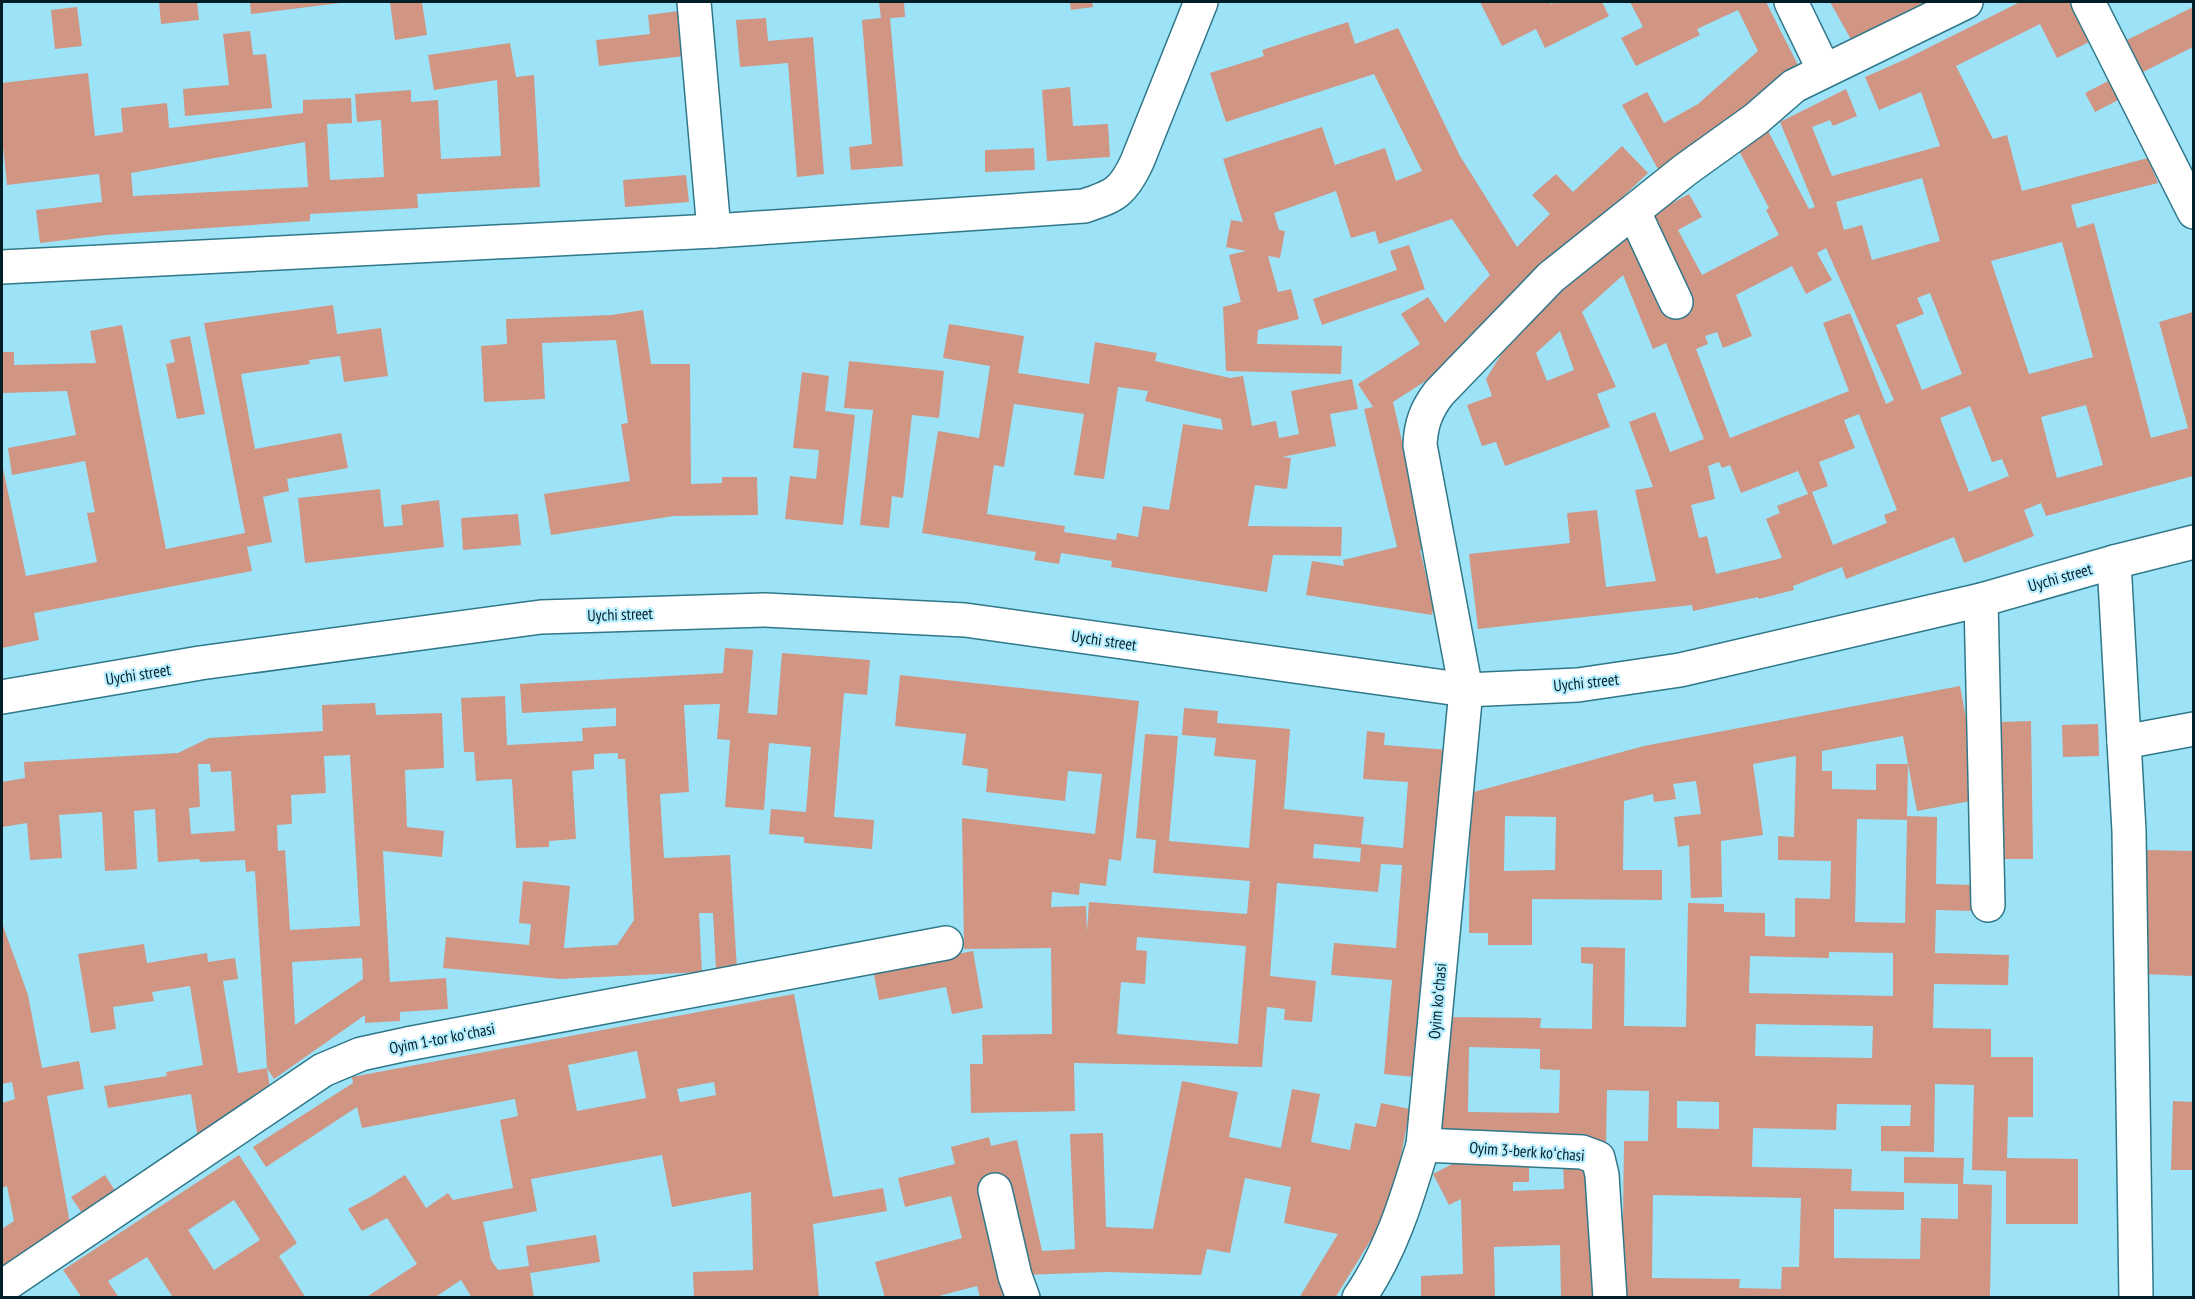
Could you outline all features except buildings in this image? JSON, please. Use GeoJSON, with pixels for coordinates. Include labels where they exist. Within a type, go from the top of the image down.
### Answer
{"type":"FeatureCollection","features":[{"type":"Feature","properties":{"kind":"street"},"geometry":{"type":"LineString","coordinates":[[694,2],[714,231]]}},
{"type":"Feature","properties":{"kind":"street"},"geometry":{"type":"LineString","coordinates":[[2,267],[714,231],[1084,206],[1109,198],[1127,183],[1201,2]]}},
{"type":"Feature","properties":{"kind":"street"},"geometry":{"type":"LineString","coordinates":[[1791,2],[1824,70]]}},
{"type":"Feature","properties":{"kind":"street","name":"Oyim koʻchasi"},"geometry":{"type":"LineString","coordinates":[[1359,1298],[1385,1255],[1408,1197],[1423,1145],[1466,690],[1420,446],[1423,418],[1428,407],[1551,278],[1685,171],[1756,119],[1794,86],[1966,2]]}},
{"type":"Feature","properties":{"kind":"street"},"geometry":{"type":"LineString","coordinates":[[2088,2],[2193,212]]}},
{"type":"Feature","properties":{"kind":"street"},"geometry":{"type":"LineString","coordinates":[[1634,212],[1676,302]]}},
{"type":"Feature","properties":{"kind":"street","name":"Uychi street"},"geometry":{"type":"LineString","coordinates":[[2,697],[200,663],[541,617],[765,610],[965,620],[1466,690],[1578,685],[1680,670],[1981,600],[2193,542]]}},
{"type":"Feature","properties":{"kind":"street"},"geometry":{"type":"LineString","coordinates":[[2114,562],[2129,831],[2136,1298]]}},
{"type":"Feature","properties":{"kind":"street"},"geometry":{"type":"LineString","coordinates":[[1981,600],[1988,905]]}},
{"type":"Feature","properties":{"kind":"street"},"geometry":{"type":"LineString","coordinates":[[2124,742],[2193,729]]}},
{"type":"Feature","properties":{"kind":"street","name":"Oyim 1-tor koʻchasi"},"geometry":{"type":"LineString","coordinates":[[2,1287],[323,1070],[361,1054],[419,1041],[946,943]]}},
{"type":"Feature","properties":{"kind":"street","name":"Oyim 3-berk koʻchasi"},"geometry":{"type":"LineString","coordinates":[[1423,1145],[1582,1152],[1598,1158],[1602,1175],[1610,1298]]}},
{"type":"Feature","properties":{"kind":"street"},"geometry":{"type":"LineString","coordinates":[[995,1190],[1023,1298]]}}]}
